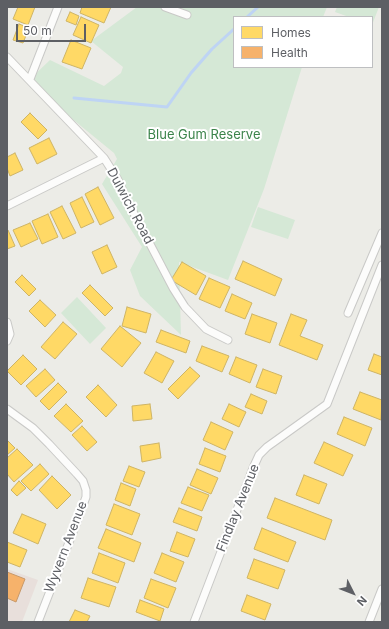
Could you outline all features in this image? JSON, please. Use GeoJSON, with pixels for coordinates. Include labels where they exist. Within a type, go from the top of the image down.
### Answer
{"type":"FeatureCollection","features":[{"type":"Feature","properties":{"kind":"street"},"geometry":{"type":"LineString","coordinates":[[30,80],[58,7]]}},
{"type":"Feature","properties":{"kind":"street"},"geometry":{"type":"LineString","coordinates":[[165,7],[187,16]]}},
{"type":"Feature","properties":{"kind":"street","name":"Dulwich Road"},"geometry":{"type":"LineString","coordinates":[[7,57],[104,158],[118,180],[173,288],[185,307],[206,329],[228,340]]}},
{"type":"Feature","properties":{"kind":"street"},"geometry":{"type":"LineString","coordinates":[[7,206],[104,158]]}},
{"type":"Feature","properties":{"kind":"street"},"geometry":{"type":"LineString","coordinates":[[348,313],[382,234]]}},
{"type":"Feature","properties":{"kind":"street","name":"Findlay Avenue"},"geometry":{"type":"LineString","coordinates":[[194,622],[259,455],[267,447],[326,404],[382,265]]}},
{"type":"Feature","properties":{"kind":"street"},"geometry":{"type":"LineString","coordinates":[[7,322],[10,334],[7,341]]}},
{"type":"Feature","properties":{"kind":"street","name":"Wyvern Avenue"},"geometry":{"type":"LineString","coordinates":[[7,409],[33,428],[54,449],[78,474],[83,481],[86,490],[86,497],[38,622]]}},
{"type":"Feature","properties":{"kind":"street"},"geometry":{"type":"LineString","coordinates":[[369,622],[382,589]]}},
{"type":"Feature","properties":{"kind":"shaded area"},"geometry":{"type":"Polygon","coordinates":[[[7,569],[38,580],[22,622],[7,622],[7,569]]]}},
{"type":"Feature","properties":{"kind":"green space","name":"Blue Gum Reserve"},"geometry":{"type":"Polygon","coordinates":[[[137,7],[327,7],[323,16],[233,16],[233,68],[302,68],[264,189],[228,280],[179,262],[181,335],[140,296],[130,270],[142,247],[102,184],[117,159],[114,153],[27,82],[50,60],[104,86],[121,73],[123,67],[91,41],[137,7]]]}},
{"type":"Feature","properties":{"kind":"green space"},"geometry":{"type":"Polygon","coordinates":[[[337,7],[379,7],[373,22],[373,16],[346,16],[335,12],[337,7]]]}},
{"type":"Feature","properties":{"kind":"green space"},"geometry":{"type":"Polygon","coordinates":[[[258,207],[295,220],[288,239],[251,227],[258,207]]]}},
{"type":"Feature","properties":{"kind":"green space"},"geometry":{"type":"Polygon","coordinates":[[[77,297],[106,328],[90,344],[61,313],[77,297]]]}},
{"type":"Feature","properties":{"kind":"building: Homes"},"geometry":{"type":"Polygon","coordinates":[[[18,7],[35,7],[28,25],[13,19],[18,7]]]}},
{"type":"Feature","properties":{"kind":"building: Homes"},"geometry":{"type":"Polygon","coordinates":[[[82,7],[111,7],[104,23],[80,13],[82,7]]]}},
{"type":"Feature","properties":{"kind":"building: Homes"},"geometry":{"type":"Polygon","coordinates":[[[70,12],[79,16],[76,25],[66,21],[70,12]]]}},
{"type":"Feature","properties":{"kind":"building: Homes"},"geometry":{"type":"Polygon","coordinates":[[[81,17],[99,25],[91,43],[73,35],[81,17]]]}},
{"type":"Feature","properties":{"kind":"building: Homes"},"geometry":{"type":"Polygon","coordinates":[[[19,24],[29,28],[23,43],[13,40],[19,24]]]}},
{"type":"Feature","properties":{"kind":"building: Homes"},"geometry":{"type":"Polygon","coordinates":[[[71,40],[91,48],[82,69],[62,62],[71,40]]]}},
{"type":"Feature","properties":{"kind":"building: Homes"},"geometry":{"type":"Polygon","coordinates":[[[30,113],[47,130],[38,139],[21,122],[30,113]]]}},
{"type":"Feature","properties":{"kind":"building: Homes"},"geometry":{"type":"Polygon","coordinates":[[[49,138],[57,154],[37,164],[29,148],[49,138]]]}},
{"type":"Feature","properties":{"kind":"building: Homes"},"geometry":{"type":"Polygon","coordinates":[[[15,153],[23,170],[10,176],[7,168],[7,157],[15,153]]]}},
{"type":"Feature","properties":{"kind":"building: Homes"},"geometry":{"type":"Polygon","coordinates":[[[98,187],[114,218],[100,225],[85,194],[98,187]]]}},
{"type":"Feature","properties":{"kind":"building: Homes"},"geometry":{"type":"Polygon","coordinates":[[[82,197],[94,222],[81,228],[70,203],[82,197]]]}},
{"type":"Feature","properties":{"kind":"building: Homes"},"geometry":{"type":"Polygon","coordinates":[[[62,206],[76,233],[63,239],[50,212],[62,206]]]}},
{"type":"Feature","properties":{"kind":"building: Homes"},"geometry":{"type":"Polygon","coordinates":[[[48,214],[58,237],[42,244],[32,221],[48,214]]]}},
{"type":"Feature","properties":{"kind":"building: Homes"},"geometry":{"type":"Polygon","coordinates":[[[30,223],[38,239],[21,247],[13,230],[30,223]]]}},
{"type":"Feature","properties":{"kind":"building: Homes"},"geometry":{"type":"Polygon","coordinates":[[[7,230],[15,246],[7,249],[7,230]]]}},
{"type":"Feature","properties":{"kind":"building: Homes"},"geometry":{"type":"Polygon","coordinates":[[[107,245],[117,267],[102,274],[92,252],[107,245]]]}},
{"type":"Feature","properties":{"kind":"building: Homes"},"geometry":{"type":"Polygon","coordinates":[[[243,261],[282,279],[275,296],[235,279],[243,261]]]}},
{"type":"Feature","properties":{"kind":"building: Homes"},"geometry":{"type":"Polygon","coordinates":[[[182,262],[206,276],[196,295],[171,280],[182,262]]]}},
{"type":"Feature","properties":{"kind":"building: Homes"},"geometry":{"type":"Polygon","coordinates":[[[22,275],[36,289],[29,296],[15,282],[22,275]]]}},
{"type":"Feature","properties":{"kind":"building: Homes"},"geometry":{"type":"Polygon","coordinates":[[[209,278],[230,287],[220,308],[199,299],[209,278]]]}},
{"type":"Feature","properties":{"kind":"building: Homes"},"geometry":{"type":"Polygon","coordinates":[[[90,285],[113,308],[105,316],[82,293],[90,285]]]}},
{"type":"Feature","properties":{"kind":"building: Homes"},"geometry":{"type":"Polygon","coordinates":[[[232,294],[252,303],[245,319],[225,311],[232,294]]]}},
{"type":"Feature","properties":{"kind":"building: Homes"},"geometry":{"type":"Polygon","coordinates":[[[40,300],[56,315],[45,327],[29,311],[40,300]]]}},
{"type":"Feature","properties":{"kind":"building: Homes"},"geometry":{"type":"Polygon","coordinates":[[[127,307],[151,314],[146,333],[122,326],[127,307]]]}},
{"type":"Feature","properties":{"kind":"building: Homes"},"geometry":{"type":"Polygon","coordinates":[[[252,314],[277,323],[270,343],[245,334],[252,314]]]}},
{"type":"Feature","properties":{"kind":"building: Homes"},"geometry":{"type":"Polygon","coordinates":[[[291,314],[307,320],[300,336],[323,345],[317,360],[279,345],[291,314]]]}},
{"type":"Feature","properties":{"kind":"building: Homes"},"geometry":{"type":"Polygon","coordinates":[[[63,322],[77,334],[55,359],[41,347],[63,322]]]}},
{"type":"Feature","properties":{"kind":"building: Homes"},"geometry":{"type":"Polygon","coordinates":[[[120,326],[141,343],[122,367],[101,349],[120,326]]]}},
{"type":"Feature","properties":{"kind":"building: Homes"},"geometry":{"type":"Polygon","coordinates":[[[161,330],[190,341],[186,353],[156,342],[161,330]]]}},
{"type":"Feature","properties":{"kind":"building: Homes"},"geometry":{"type":"Polygon","coordinates":[[[202,346],[229,356],[222,372],[196,361],[202,346]]]}},
{"type":"Feature","properties":{"kind":"building: Homes"},"geometry":{"type":"Polygon","coordinates":[[[156,352],[174,361],[162,383],[144,373],[156,352]]]}},
{"type":"Feature","properties":{"kind":"building: Homes"},"geometry":{"type":"Polygon","coordinates":[[[374,354],[382,357],[382,375],[368,370],[374,354]]]}},
{"type":"Feature","properties":{"kind":"building: Homes"},"geometry":{"type":"Polygon","coordinates":[[[23,355],[37,369],[21,385],[7,371],[23,355]]]}},
{"type":"Feature","properties":{"kind":"building: Homes"},"geometry":{"type":"Polygon","coordinates":[[[236,357],[257,365],[250,383],[229,374],[236,357]]]}},
{"type":"Feature","properties":{"kind":"building: Homes"},"geometry":{"type":"Polygon","coordinates":[[[190,367],[200,376],[178,399],[168,389],[190,367]]]}},
{"type":"Feature","properties":{"kind":"building: Homes"},"geometry":{"type":"Polygon","coordinates":[[[45,369],[55,380],[36,397],[26,386],[45,369]]]}},
{"type":"Feature","properties":{"kind":"building: Homes"},"geometry":{"type":"Polygon","coordinates":[[[263,369],[282,376],[276,394],[256,387],[263,369]]]}},
{"type":"Feature","properties":{"kind":"building: Homes"},"geometry":{"type":"Polygon","coordinates":[[[58,383],[67,392],[49,410],[40,401],[58,383]]]}},
{"type":"Feature","properties":{"kind":"building: Homes"},"geometry":{"type":"Polygon","coordinates":[[[98,385],[117,405],[106,417],[86,397],[98,385]]]}},
{"type":"Feature","properties":{"kind":"building: Homes"},"geometry":{"type":"Polygon","coordinates":[[[360,392],[382,400],[381,420],[353,409],[360,392]]]}},
{"type":"Feature","properties":{"kind":"building: Homes"},"geometry":{"type":"Polygon","coordinates":[[[251,394],[267,401],[262,414],[245,407],[251,394]]]}},
{"type":"Feature","properties":{"kind":"building: Homes"},"geometry":{"type":"Polygon","coordinates":[[[66,404],[83,421],[71,432],[54,416],[66,404]]]}},
{"type":"Feature","properties":{"kind":"building: Homes"},"geometry":{"type":"Polygon","coordinates":[[[150,404],[152,419],[133,421],[132,406],[150,404]]]}},
{"type":"Feature","properties":{"kind":"building: Homes"},"geometry":{"type":"Polygon","coordinates":[[[229,404],[246,412],[239,427],[222,419],[229,404]]]}},
{"type":"Feature","properties":{"kind":"building: Homes"},"geometry":{"type":"Polygon","coordinates":[[[344,417],[372,428],[365,446],[337,434],[344,417]]]}},
{"type":"Feature","properties":{"kind":"building: Homes"},"geometry":{"type":"Polygon","coordinates":[[[211,422],[233,432],[225,450],[203,440],[211,422]]]}},
{"type":"Feature","properties":{"kind":"building: Homes"},"geometry":{"type":"Polygon","coordinates":[[[82,426],[97,442],[87,451],[72,435],[82,426]]]}},
{"type":"Feature","properties":{"kind":"building: Homes"},"geometry":{"type":"Polygon","coordinates":[[[7,440],[15,448],[7,455],[7,440]]]}},
{"type":"Feature","properties":{"kind":"building: Homes"},"geometry":{"type":"Polygon","coordinates":[[[324,442],[353,455],[343,476],[314,463],[324,442]]]}},
{"type":"Feature","properties":{"kind":"building: Homes"},"geometry":{"type":"Polygon","coordinates":[[[159,443],[161,458],[142,462],[140,446],[159,443]]]}},
{"type":"Feature","properties":{"kind":"building: Homes"},"geometry":{"type":"Polygon","coordinates":[[[205,448],[226,456],[220,472],[199,464],[205,448]]]}},
{"type":"Feature","properties":{"kind":"building: Homes"},"geometry":{"type":"Polygon","coordinates":[[[17,449],[33,465],[14,482],[7,474],[7,458],[17,449]]]}},
{"type":"Feature","properties":{"kind":"building: Homes"},"geometry":{"type":"Polygon","coordinates":[[[40,464],[49,474],[31,491],[21,481],[40,464]]]}},
{"type":"Feature","properties":{"kind":"building: Homes"},"geometry":{"type":"Polygon","coordinates":[[[129,466],[145,472],[139,487],[123,481],[129,466]]]}},
{"type":"Feature","properties":{"kind":"building: Homes"},"geometry":{"type":"Polygon","coordinates":[[[197,469],[218,478],[211,494],[190,485],[197,469]]]}},
{"type":"Feature","properties":{"kind":"building: Homes"},"geometry":{"type":"Polygon","coordinates":[[[304,475],[327,484],[319,504],[296,495],[304,475]]]}},
{"type":"Feature","properties":{"kind":"building: Homes"},"geometry":{"type":"Polygon","coordinates":[[[52,476],[71,495],[57,509],[39,490],[52,476]]]}},
{"type":"Feature","properties":{"kind":"building: Homes"},"geometry":{"type":"Polygon","coordinates":[[[19,481],[26,488],[17,496],[11,490],[19,481]]]}},
{"type":"Feature","properties":{"kind":"building: Homes"},"geometry":{"type":"Polygon","coordinates":[[[121,483],[136,489],[130,506],[115,500],[121,483]]]}},
{"type":"Feature","properties":{"kind":"building: Homes"},"geometry":{"type":"Polygon","coordinates":[[[188,487],[209,495],[202,511],[181,503],[188,487]]]}},
{"type":"Feature","properties":{"kind":"building: Homes"},"geometry":{"type":"Polygon","coordinates":[[[275,498],[332,520],[325,540],[267,518],[275,498]]]}},
{"type":"Feature","properties":{"kind":"building: Homes"},"geometry":{"type":"Polygon","coordinates":[[[114,504],[140,514],[132,535],[106,525],[114,504]]]}},
{"type":"Feature","properties":{"kind":"building: Homes"},"geometry":{"type":"Polygon","coordinates":[[[179,508],[202,517],[197,531],[173,522],[179,508]]]}},
{"type":"Feature","properties":{"kind":"building: Homes"},"geometry":{"type":"Polygon","coordinates":[[[22,514],[46,524],[38,544],[13,533],[22,514]]]}},
{"type":"Feature","properties":{"kind":"building: Homes"},"geometry":{"type":"Polygon","coordinates":[[[262,528],[296,542],[288,562],[254,549],[262,528]]]}},
{"type":"Feature","properties":{"kind":"building: Homes"},"geometry":{"type":"Polygon","coordinates":[[[106,529],[141,543],[134,562],[98,548],[106,529]]]}},
{"type":"Feature","properties":{"kind":"building: Homes"},"geometry":{"type":"Polygon","coordinates":[[[177,532],[195,539],[188,557],[170,551],[177,532]]]}},
{"type":"Feature","properties":{"kind":"building: Homes"},"geometry":{"type":"Polygon","coordinates":[[[7,542],[27,550],[20,567],[7,562],[7,542]]]}},
{"type":"Feature","properties":{"kind":"building: Homes"},"geometry":{"type":"Polygon","coordinates":[[[99,553],[125,563],[118,583],[92,573],[99,553]]]}},
{"type":"Feature","properties":{"kind":"building: Homes"},"geometry":{"type":"Polygon","coordinates":[[[162,553],[184,562],[176,582],[154,573],[162,553]]]}},
{"type":"Feature","properties":{"kind":"building: Homes"},"geometry":{"type":"Polygon","coordinates":[[[254,559],[285,570],[278,589],[247,578],[254,559]]]}},
{"type":"Feature","properties":{"kind":"building: Homes"},"geometry":{"type":"Polygon","coordinates":[[[88,578],[116,587],[109,607],[81,598],[88,578]]]}},
{"type":"Feature","properties":{"kind":"building: Homes"},"geometry":{"type":"Polygon","coordinates":[[[151,579],[176,588],[168,608],[144,598],[151,579]]]}},
{"type":"Feature","properties":{"kind":"building: Homes"},"geometry":{"type":"Polygon","coordinates":[[[247,595],[271,604],[265,620],[241,611],[247,595]]]}},
{"type":"Feature","properties":{"kind":"building: Homes"},"geometry":{"type":"Polygon","coordinates":[[[140,600],[164,609],[160,621],[136,612],[140,600]]]}},
{"type":"Feature","properties":{"kind":"building: Homes"},"geometry":{"type":"Polygon","coordinates":[[[75,610],[90,616],[87,622],[69,622],[75,610]]]}},
{"type":"Feature","properties":{"kind":"building: Health"},"geometry":{"type":"Polygon","coordinates":[[[7,572],[25,579],[16,602],[7,598],[7,572]]]}},
{"type":"Feature","properties":{"kind":"waterway"},"geometry":{"type":"LineString","coordinates":[[248,16],[258,7]]}},
{"type":"Feature","properties":{"kind":"waterway"},"geometry":{"type":"LineString","coordinates":[[74,98],[167,107],[191,73],[212,49],[233,30]]}}]}
